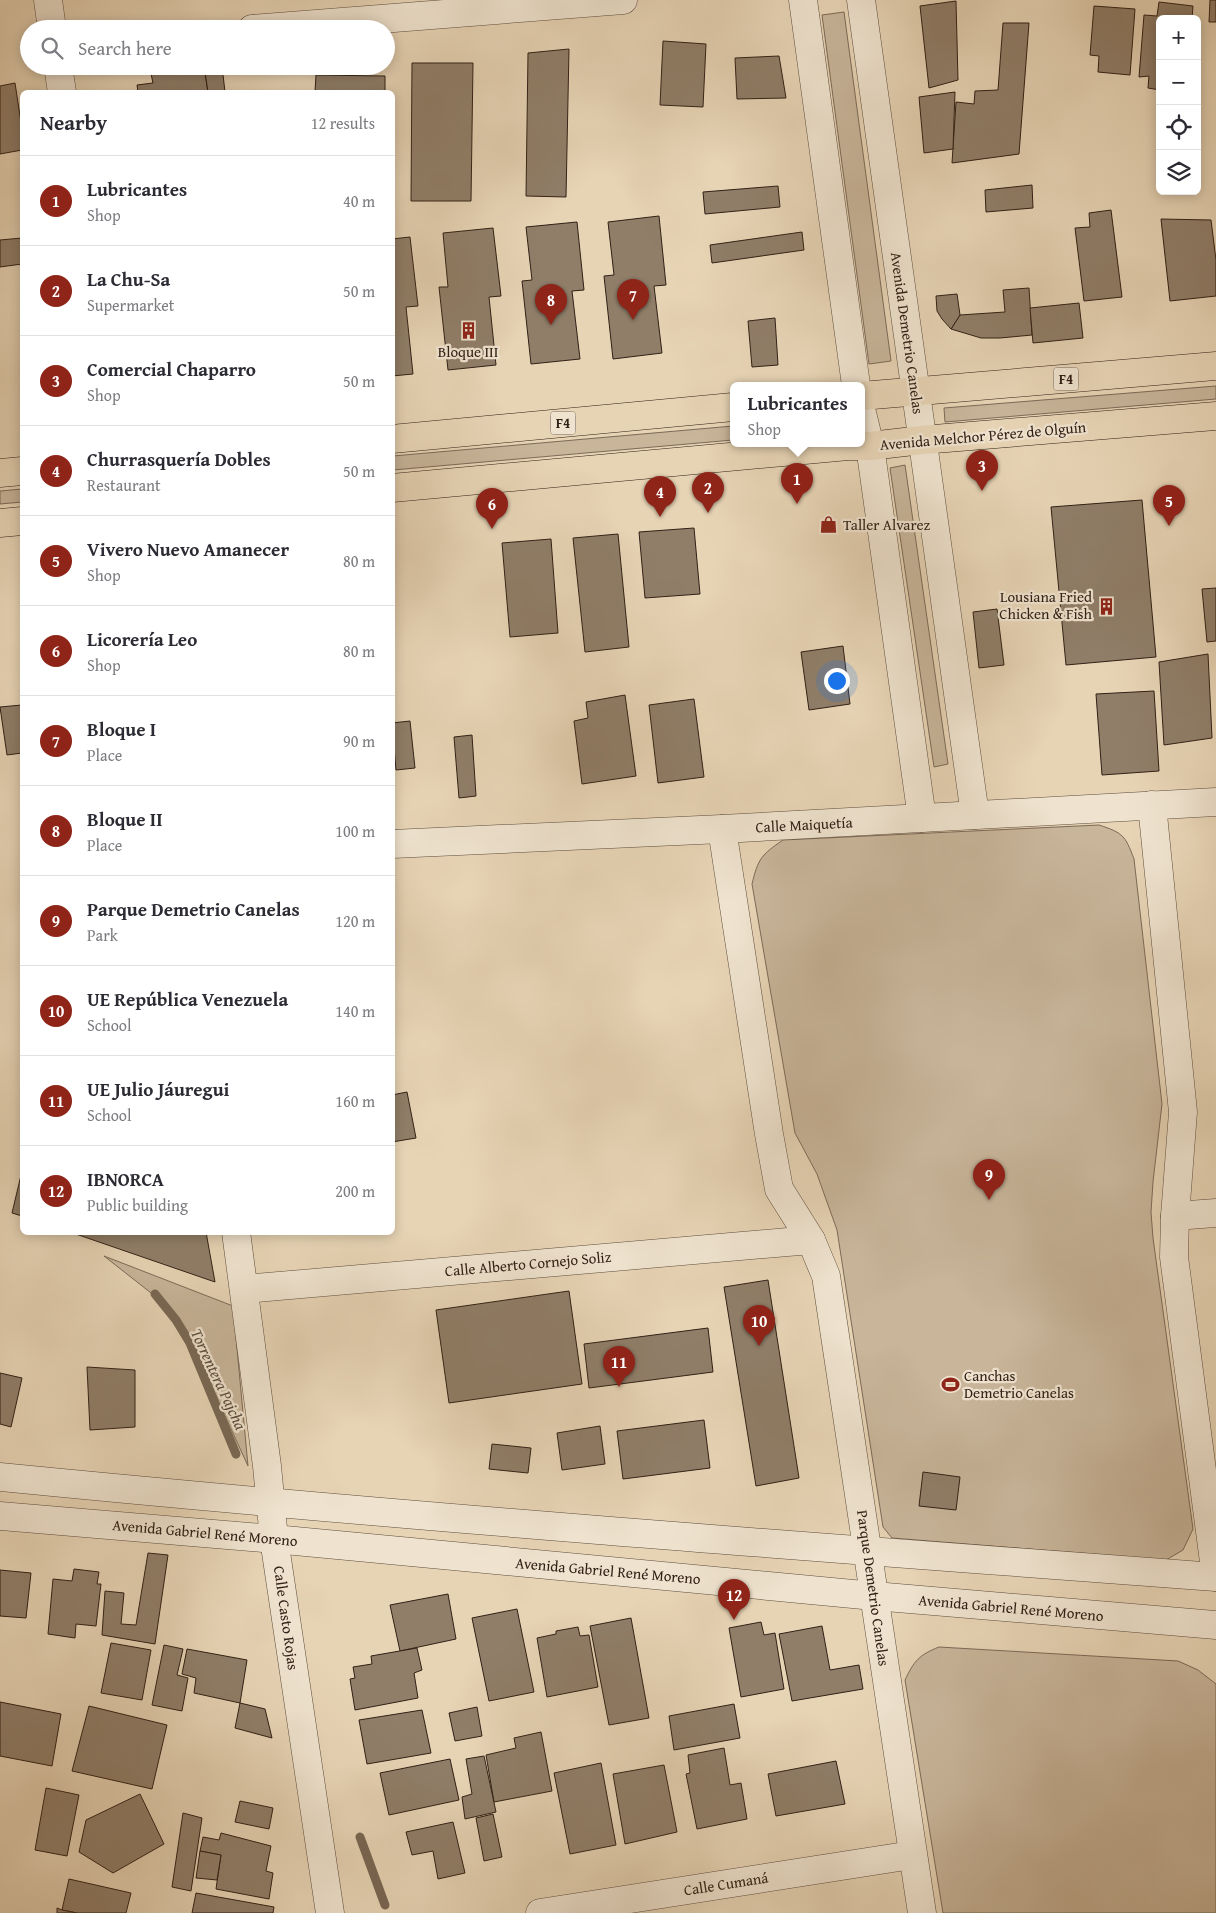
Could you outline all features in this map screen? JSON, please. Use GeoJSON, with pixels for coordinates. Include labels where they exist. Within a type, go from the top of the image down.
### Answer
{"type":"FeatureCollection","features":[{"type":"Feature","properties":{"kind":"highway","name":"F4"},"geometry":{"type":"LineString","coordinates":[[865,396],[1216,366]]}},
{"type":"Feature","properties":{"kind":"highway","name":"F4"},"geometry":{"type":"LineString","coordinates":[[395,439],[730,407]]}},
{"type":"Feature","properties":{"kind":"highway","name":"Avenida Melchor Pérez de Olguín"},"geometry":{"type":"LineString","coordinates":[[865,446],[1216,416]]}},
{"type":"Feature","properties":{"kind":"highway","name":"Avenida Melchor Pérez de Olguín"},"geometry":{"type":"LineString","coordinates":[[395,488],[837,447]]}},
{"type":"Feature","properties":{"kind":"highway"},"geometry":{"type":"LineString","coordinates":[[0,473],[20,472]]}},
{"type":"Feature","properties":{"kind":"highway"},"geometry":{"type":"LineString","coordinates":[[0,523],[20,521]]}},
{"type":"Feature","properties":{"kind":"street"},"geometry":{"type":"LineString","coordinates":[[48,0],[51,20]]}},
{"type":"Feature","properties":{"kind":"street"},"geometry":{"type":"LineString","coordinates":[[367,20],[623,0]]}},
{"type":"Feature","properties":{"kind":"street"},"geometry":{"type":"LineString","coordinates":[[803,0],[856,382]]}},
{"type":"Feature","properties":{"kind":"street","name":"Avenida Demetrio Canelas"},"geometry":{"type":"LineString","coordinates":[[861,0],[975,815]]}},
{"type":"Feature","properties":{"kind":"street"},"geometry":{"type":"LineString","coordinates":[[59,75],[62,90]]}},
{"type":"Feature","properties":{"kind":"street"},"geometry":{"type":"LineString","coordinates":[[865,425],[870,446],[922,818]]}},
{"type":"Feature","properties":{"kind":"street","name":"Calle Maiquetía"},"geometry":{"type":"LineString","coordinates":[[395,844],[722,829],[1216,802]]}},
{"type":"Feature","properties":{"kind":"street"},"geometry":{"type":"LineString","coordinates":[[0,1477],[271,1504],[868,1552],[1216,1577],[1174,1257],[1175,1216],[1184,1112],[1152,805]]}},
{"type":"Feature","properties":{"kind":"street","name":"Parque Demetrio Canelas"},"geometry":{"type":"LineString","coordinates":[[722,829],[779,1189],[812,1240],[826,1276],[922,1913]]}},
{"type":"Feature","properties":{"kind":"street"},"geometry":{"type":"LineString","coordinates":[[1175,1216],[1216,1213]]}},
{"type":"Feature","properties":{"kind":"street","name":"Calle Casto Rojas"},"geometry":{"type":"LineString","coordinates":[[236,1235],[274,1539],[330,1913]]}},
{"type":"Feature","properties":{"kind":"street","name":"Calle Alberto Cornejo Soliz"},"geometry":{"type":"LineString","coordinates":[[244,1289],[812,1240]]}},
{"type":"Feature","properties":{"kind":"street","name":"Avenida Gabriel René Moreno"},"geometry":{"type":"LineString","coordinates":[[0,1516],[274,1539],[874,1596],[1216,1624]]}},
{"type":"Feature","properties":{"kind":"street","name":"Calle Cumaná"},"geometry":{"type":"LineString","coordinates":[[540,1913],[912,1855]]}},
{"type":"Feature","properties":{"kind":"shaded area"},"geometry":{"type":"Polygon","coordinates":[[[844,12],[891,361],[869,364],[822,15],[844,12]]]}},
{"type":"Feature","properties":{"kind":"shaded area"},"geometry":{"type":"Polygon","coordinates":[[[1216,386],[1216,399],[945,422],[944,408],[1216,386]]]}},
{"type":"Feature","properties":{"kind":"shaded area"},"geometry":{"type":"Polygon","coordinates":[[[730,426],[730,440],[395,470],[395,456],[730,426]]]}},
{"type":"Feature","properties":{"kind":"shaded area"},"geometry":{"type":"Polygon","coordinates":[[[905,465],[948,764],[934,767],[890,468],[905,465]]]}},
{"type":"Feature","properties":{"kind":"shaded area"},"geometry":{"type":"Polygon","coordinates":[[[20,489],[20,502],[0,504],[0,491],[20,489]]]}},
{"type":"Feature","properties":{"kind":"shaded area"},"geometry":{"type":"Polygon","coordinates":[[[1099,825],[1113,830],[1122,836],[1134,859],[1162,1104],[1153,1182],[1151,1212],[1153,1238],[1193,1529],[1183,1550],[1166,1560],[892,1538],[883,1527],[837,1230],[817,1174],[795,1133],[752,884],[754,876],[761,858],[783,840],[1099,825]]]}},
{"type":"Feature","properties":{"kind":"shaded area"},"geometry":{"type":"Polygon","coordinates":[[[104,1256],[233,1306],[248,1466],[192,1344],[178,1321],[160,1300],[104,1256]]]}},
{"type":"Feature","properties":{"kind":"shaded area"},"geometry":{"type":"Polygon","coordinates":[[[939,1647],[1178,1661],[1198,1670],[1216,1684],[1216,1913],[943,1913],[905,1680],[918,1659],[939,1647]]]}},
{"type":"Feature","properties":{"kind":"building"},"geometry":{"type":"Polygon","coordinates":[[[1210,0],[1216,0],[1216,22],[1209,22],[1210,0]]]}},
{"type":"Feature","properties":{"kind":"building"},"geometry":{"type":"Polygon","coordinates":[[[956,1],[958,80],[929,88],[920,6],[956,1]]]}},
{"type":"Feature","properties":{"kind":"building"},"geometry":{"type":"Polygon","coordinates":[[[1159,2],[1193,6],[1192,15],[1157,15],[1159,2]]]}},
{"type":"Feature","properties":{"kind":"building"},"geometry":{"type":"Polygon","coordinates":[[[1094,6],[1135,9],[1130,75],[1098,72],[1099,56],[1090,55],[1094,6]]]}},
{"type":"Feature","properties":{"kind":"building"},"geometry":{"type":"Polygon","coordinates":[[[1144,15],[1156,16],[1156,89],[1148,88],[1149,76],[1139,77],[1144,15]]]}},
{"type":"Feature","properties":{"kind":"building"},"geometry":{"type":"Polygon","coordinates":[[[1003,23],[1029,23],[1019,154],[952,163],[956,102],[974,104],[975,91],[998,90],[1003,23]]]}},
{"type":"Feature","properties":{"kind":"building"},"geometry":{"type":"Polygon","coordinates":[[[663,41],[706,44],[703,107],[660,105],[663,41]]]}},
{"type":"Feature","properties":{"kind":"building"},"geometry":{"type":"Polygon","coordinates":[[[569,49],[566,197],[526,196],[528,53],[569,49]]]}},
{"type":"Feature","properties":{"kind":"building"},"geometry":{"type":"Polygon","coordinates":[[[779,56],[786,98],[737,99],[735,58],[779,56]]]}},
{"type":"Feature","properties":{"kind":"building"},"geometry":{"type":"Polygon","coordinates":[[[412,63],[473,63],[471,201],[411,201],[412,63]]]}},
{"type":"Feature","properties":{"kind":"building"},"geometry":{"type":"Polygon","coordinates":[[[151,75],[205,75],[208,90],[138,90],[137,85],[153,83],[151,75]]]}},
{"type":"Feature","properties":{"kind":"building"},"geometry":{"type":"Polygon","coordinates":[[[205,75],[223,75],[225,90],[208,90],[205,75]]]}},
{"type":"Feature","properties":{"kind":"building"},"geometry":{"type":"Polygon","coordinates":[[[316,75],[385,76],[385,90],[315,90],[316,75]]]}},
{"type":"Feature","properties":{"kind":"building"},"geometry":{"type":"Polygon","coordinates":[[[15,83],[20,116],[20,150],[0,154],[0,86],[15,83]]]}},
{"type":"Feature","properties":{"kind":"building"},"geometry":{"type":"Polygon","coordinates":[[[955,92],[953,149],[924,153],[919,97],[955,92]]]}},
{"type":"Feature","properties":{"kind":"building"},"geometry":{"type":"Polygon","coordinates":[[[1032,185],[1033,208],[986,212],[985,190],[1032,185]]]}},
{"type":"Feature","properties":{"kind":"building"},"geometry":{"type":"Polygon","coordinates":[[[778,186],[780,207],[705,214],[703,192],[778,186]]]}},
{"type":"Feature","properties":{"kind":"building"},"geometry":{"type":"Polygon","coordinates":[[[1111,210],[1122,297],[1084,301],[1075,228],[1090,227],[1089,213],[1111,210]]]}},
{"type":"Feature","properties":{"kind":"building"},"geometry":{"type":"Polygon","coordinates":[[[659,216],[666,285],[654,286],[662,353],[613,359],[604,276],[614,275],[608,222],[659,216]]]}},
{"type":"Feature","properties":{"kind":"building"},"geometry":{"type":"Polygon","coordinates":[[[1161,219],[1211,220],[1216,260],[1216,296],[1170,301],[1161,219]]]}},
{"type":"Feature","properties":{"kind":"building"},"geometry":{"type":"Polygon","coordinates":[[[577,222],[584,290],[572,291],[580,359],[531,364],[522,281],[532,280],[526,227],[577,222]]]}},
{"type":"Feature","properties":{"kind":"building","name":"Bloque III"},"geometry":{"type":"Polygon","coordinates":[[[493,228],[501,296],[489,297],[496,365],[448,370],[439,287],[448,287],[443,233],[493,228]]]}},
{"type":"Feature","properties":{"kind":"building"},"geometry":{"type":"Polygon","coordinates":[[[802,232],[804,250],[712,263],[710,245],[802,232]]]}},
{"type":"Feature","properties":{"kind":"building"},"geometry":{"type":"Polygon","coordinates":[[[410,237],[418,306],[406,307],[413,374],[395,376],[395,239],[410,237]]]}},
{"type":"Feature","properties":{"kind":"building"},"geometry":{"type":"Polygon","coordinates":[[[20,238],[20,264],[0,267],[0,240],[20,238]]]}},
{"type":"Feature","properties":{"kind":"building"},"geometry":{"type":"Polygon","coordinates":[[[1029,288],[1032,335],[981,338],[951,329],[960,315],[1005,312],[1003,290],[1029,288]]]}},
{"type":"Feature","properties":{"kind":"building"},"geometry":{"type":"Polygon","coordinates":[[[957,294],[960,315],[951,329],[937,311],[936,296],[957,294]]]}},
{"type":"Feature","properties":{"kind":"building"},"geometry":{"type":"Polygon","coordinates":[[[1079,303],[1083,338],[1033,343],[1030,308],[1079,303]]]}},
{"type":"Feature","properties":{"kind":"building"},"geometry":{"type":"Polygon","coordinates":[[[775,318],[778,365],[752,367],[748,321],[775,318]]]}},
{"type":"Feature","properties":{"kind":"building","name":"Lousiana Fried Chicken & Fish"},"geometry":{"type":"Polygon","coordinates":[[[1142,500],[1156,657],[1066,665],[1051,507],[1142,500]]]}},
{"type":"Feature","properties":{"kind":"building"},"geometry":{"type":"Polygon","coordinates":[[[694,528],[700,594],[645,598],[639,532],[694,528]]]}},
{"type":"Feature","properties":{"kind":"building"},"geometry":{"type":"Polygon","coordinates":[[[618,534],[629,647],[585,652],[573,538],[618,534]]]}},
{"type":"Feature","properties":{"kind":"building"},"geometry":{"type":"Polygon","coordinates":[[[551,539],[558,633],[510,637],[502,543],[551,539]]]}},
{"type":"Feature","properties":{"kind":"building"},"geometry":{"type":"Polygon","coordinates":[[[1216,588],[1216,641],[1207,642],[1202,589],[1216,588]]]}},
{"type":"Feature","properties":{"kind":"building"},"geometry":{"type":"Polygon","coordinates":[[[997,609],[1004,665],[979,668],[973,612],[997,609]]]}},
{"type":"Feature","properties":{"kind":"building"},"geometry":{"type":"Polygon","coordinates":[[[843,646],[850,704],[809,710],[801,652],[843,646]]]}},
{"type":"Feature","properties":{"kind":"building"},"geometry":{"type":"Polygon","coordinates":[[[1208,654],[1212,738],[1164,745],[1159,662],[1208,654]]]}},
{"type":"Feature","properties":{"kind":"building"},"geometry":{"type":"Polygon","coordinates":[[[1154,691],[1159,771],[1102,775],[1096,694],[1154,691]]]}},
{"type":"Feature","properties":{"kind":"building"},"geometry":{"type":"Polygon","coordinates":[[[625,695],[636,776],[582,784],[574,721],[588,718],[586,702],[625,695]]]}},
{"type":"Feature","properties":{"kind":"building"},"geometry":{"type":"Polygon","coordinates":[[[694,699],[704,777],[658,783],[649,705],[694,699]]]}},
{"type":"Feature","properties":{"kind":"building"},"geometry":{"type":"Polygon","coordinates":[[[20,705],[20,753],[7,755],[0,707],[20,705]]]}},
{"type":"Feature","properties":{"kind":"building"},"geometry":{"type":"Polygon","coordinates":[[[410,721],[415,768],[396,770],[395,723],[410,721]]]}},
{"type":"Feature","properties":{"kind":"building"},"geometry":{"type":"Polygon","coordinates":[[[472,735],[476,796],[459,798],[454,737],[472,735]]]}},
{"type":"Feature","properties":{"kind":"building"},"geometry":{"type":"Polygon","coordinates":[[[407,1092],[416,1138],[395,1142],[395,1094],[407,1092]]]}},
{"type":"Feature","properties":{"kind":"building"},"geometry":{"type":"Polygon","coordinates":[[[20,1179],[20,1215],[12,1213],[20,1179]]]}},
{"type":"Feature","properties":{"kind":"building"},"geometry":{"type":"Polygon","coordinates":[[[79,1235],[207,1235],[215,1282],[79,1235]]]}},
{"type":"Feature","properties":{"kind":"building"},"geometry":{"type":"Polygon","coordinates":[[[768,1280],[799,1478],[756,1486],[724,1287],[768,1280]]]}},
{"type":"Feature","properties":{"kind":"building"},"geometry":{"type":"Polygon","coordinates":[[[569,1291],[582,1384],[449,1403],[436,1310],[569,1291]]]}},
{"type":"Feature","properties":{"kind":"building"},"geometry":{"type":"Polygon","coordinates":[[[708,1328],[713,1372],[589,1388],[584,1344],[708,1328]]]}},
{"type":"Feature","properties":{"kind":"building"},"geometry":{"type":"Polygon","coordinates":[[[87,1367],[135,1370],[135,1427],[90,1430],[87,1367]]]}},
{"type":"Feature","properties":{"kind":"building"},"geometry":{"type":"Polygon","coordinates":[[[0,1373],[22,1378],[11,1427],[0,1424],[0,1373]]]}},
{"type":"Feature","properties":{"kind":"building"},"geometry":{"type":"Polygon","coordinates":[[[704,1420],[710,1468],[623,1479],[617,1431],[704,1420]]]}},
{"type":"Feature","properties":{"kind":"building"},"geometry":{"type":"Polygon","coordinates":[[[600,1426],[605,1464],[562,1470],[557,1433],[600,1426]]]}},
{"type":"Feature","properties":{"kind":"building"},"geometry":{"type":"Polygon","coordinates":[[[492,1444],[531,1448],[528,1473],[489,1469],[492,1444]]]}},
{"type":"Feature","properties":{"kind":"building"},"geometry":{"type":"Polygon","coordinates":[[[923,1472],[960,1477],[956,1510],[919,1506],[923,1472]]]}},
{"type":"Feature","properties":{"kind":"building"},"geometry":{"type":"Polygon","coordinates":[[[148,1553],[168,1555],[155,1644],[102,1635],[105,1591],[124,1593],[121,1624],[136,1625],[148,1553]]]}},
{"type":"Feature","properties":{"kind":"building"},"geometry":{"type":"Polygon","coordinates":[[[74,1569],[99,1572],[97,1584],[101,1584],[96,1626],[76,1624],[75,1638],[48,1634],[53,1579],[72,1581],[74,1569]]]}},
{"type":"Feature","properties":{"kind":"building"},"geometry":{"type":"Polygon","coordinates":[[[0,1570],[31,1573],[26,1618],[0,1616],[0,1570]]]}},
{"type":"Feature","properties":{"kind":"building"},"geometry":{"type":"Polygon","coordinates":[[[448,1594],[456,1639],[400,1651],[390,1605],[448,1594]]]}},
{"type":"Feature","properties":{"kind":"building"},"geometry":{"type":"Polygon","coordinates":[[[517,1609],[534,1692],[489,1701],[472,1618],[517,1609]]]}},
{"type":"Feature","properties":{"kind":"building"},"geometry":{"type":"Polygon","coordinates":[[[631,1618],[649,1718],[609,1725],[590,1626],[631,1618]]]}},
{"type":"Feature","properties":{"kind":"building"},"geometry":{"type":"Polygon","coordinates":[[[761,1622],[764,1635],[775,1633],[784,1689],[741,1697],[729,1628],[761,1622]]]}},
{"type":"Feature","properties":{"kind":"building"},"geometry":{"type":"Polygon","coordinates":[[[822,1626],[830,1670],[859,1665],[863,1689],[792,1701],[779,1634],[822,1626]]]}},
{"type":"Feature","properties":{"kind":"building"},"geometry":{"type":"Polygon","coordinates":[[[578,1627],[580,1636],[589,1635],[598,1687],[547,1697],[537,1638],[556,1634],[556,1631],[578,1627]]]}},
{"type":"Feature","properties":{"kind":"building"},"geometry":{"type":"Polygon","coordinates":[[[111,1643],[151,1650],[142,1700],[101,1693],[111,1643]]]}},
{"type":"Feature","properties":{"kind":"building"},"geometry":{"type":"Polygon","coordinates":[[[164,1645],[183,1649],[177,1675],[188,1678],[182,1711],[152,1705],[164,1645]]]}},
{"type":"Feature","properties":{"kind":"building"},"geometry":{"type":"Polygon","coordinates":[[[417,1648],[422,1670],[414,1673],[418,1698],[355,1710],[350,1679],[355,1678],[353,1667],[372,1664],[371,1656],[417,1648]]]}},
{"type":"Feature","properties":{"kind":"building"},"geometry":{"type":"Polygon","coordinates":[[[187,1649],[247,1660],[240,1703],[194,1693],[196,1678],[182,1674],[187,1649]]]}},
{"type":"Feature","properties":{"kind":"building"},"geometry":{"type":"Polygon","coordinates":[[[0,1702],[61,1714],[52,1766],[0,1756],[0,1702]]]}},
{"type":"Feature","properties":{"kind":"building"},"geometry":{"type":"Polygon","coordinates":[[[240,1703],[265,1709],[272,1738],[235,1728],[240,1703]]]}},
{"type":"Feature","properties":{"kind":"building"},"geometry":{"type":"Polygon","coordinates":[[[734,1704],[740,1738],[674,1750],[669,1716],[734,1704]]]}},
{"type":"Feature","properties":{"kind":"building"},"geometry":{"type":"Polygon","coordinates":[[[89,1706],[167,1725],[152,1789],[72,1771],[89,1706]]]}},
{"type":"Feature","properties":{"kind":"building"},"geometry":{"type":"Polygon","coordinates":[[[477,1707],[482,1736],[455,1741],[449,1713],[477,1707]]]}},
{"type":"Feature","properties":{"kind":"building"},"geometry":{"type":"Polygon","coordinates":[[[422,1710],[431,1753],[367,1764],[359,1720],[422,1710]]]}},
{"type":"Feature","properties":{"kind":"building"},"geometry":{"type":"Polygon","coordinates":[[[541,1732],[552,1791],[494,1802],[486,1755],[516,1748],[514,1738],[541,1732]]]}},
{"type":"Feature","properties":{"kind":"building"},"geometry":{"type":"Polygon","coordinates":[[[724,1748],[730,1785],[741,1783],[747,1819],[697,1829],[686,1774],[690,1773],[688,1755],[724,1748]]]}},
{"type":"Feature","properties":{"kind":"building"},"geometry":{"type":"Polygon","coordinates":[[[484,1756],[496,1812],[465,1819],[462,1797],[472,1794],[466,1759],[484,1756]]]}},
{"type":"Feature","properties":{"kind":"building"},"geometry":{"type":"Polygon","coordinates":[[[450,1759],[459,1800],[389,1815],[380,1773],[450,1759]]]}},
{"type":"Feature","properties":{"kind":"building"},"geometry":{"type":"Polygon","coordinates":[[[836,1761],[845,1804],[776,1816],[768,1774],[836,1761]]]}},
{"type":"Feature","properties":{"kind":"building"},"geometry":{"type":"Polygon","coordinates":[[[601,1763],[616,1845],[570,1854],[554,1773],[601,1763]]]}},
{"type":"Feature","properties":{"kind":"building"},"geometry":{"type":"Polygon","coordinates":[[[664,1765],[677,1832],[625,1844],[613,1774],[664,1765]]]}},
{"type":"Feature","properties":{"kind":"building"},"geometry":{"type":"Polygon","coordinates":[[[46,1788],[79,1795],[67,1856],[35,1850],[46,1788]]]}},
{"type":"Feature","properties":{"kind":"building"},"geometry":{"type":"Polygon","coordinates":[[[140,1794],[164,1844],[113,1873],[79,1852],[86,1820],[140,1794]]]}},
{"type":"Feature","properties":{"kind":"building"},"geometry":{"type":"Polygon","coordinates":[[[240,1801],[273,1808],[269,1829],[235,1822],[240,1801]]]}},
{"type":"Feature","properties":{"kind":"building"},"geometry":{"type":"Polygon","coordinates":[[[183,1813],[202,1818],[191,1891],[172,1887],[183,1813]]]}},
{"type":"Feature","properties":{"kind":"building"},"geometry":{"type":"Polygon","coordinates":[[[493,1814],[502,1857],[484,1861],[476,1818],[493,1814]]]}},
{"type":"Feature","properties":{"kind":"building"},"geometry":{"type":"Polygon","coordinates":[[[453,1822],[465,1873],[438,1879],[433,1851],[412,1855],[406,1832],[453,1822]]]}},
{"type":"Feature","properties":{"kind":"building"},"geometry":{"type":"Polygon","coordinates":[[[221,1833],[271,1846],[266,1871],[273,1873],[269,1899],[216,1889],[221,1855],[200,1851],[203,1837],[219,1840],[221,1833]]]}},
{"type":"Feature","properties":{"kind":"building"},"geometry":{"type":"Polygon","coordinates":[[[200,1851],[221,1855],[217,1880],[196,1878],[200,1851]]]}},
{"type":"Feature","properties":{"kind":"building"},"geometry":{"type":"Polygon","coordinates":[[[69,1879],[131,1893],[126,1913],[77,1913],[62,1910],[69,1879]]]}},
{"type":"Feature","properties":{"kind":"building"},"geometry":{"type":"Polygon","coordinates":[[[196,1893],[274,1907],[273,1913],[192,1913],[196,1893]]]}},
{"type":"Feature","properties":{"kind":"building"},"geometry":{"type":"Polygon","coordinates":[[[57,1908],[62,1910],[77,1913],[57,1913],[57,1908]]]}},
{"type":"Feature","properties":{"kind":"waterway","name":"Torrentera Pajcha"},"geometry":{"type":"LineString","coordinates":[[155,1294],[176,1320],[190,1343],[236,1454]]}},
{"type":"Feature","properties":{"kind":"waterway","name":"Torrentera Pajcha"},"geometry":{"type":"LineString","coordinates":[[360,1837],[385,1905]]}},
{"type":"Feature","properties":{"kind":"place","name":"Bloque I"},"geometry":{"type":"Point","coordinates":[633,320]}},
{"type":"Feature","properties":{"kind":"place","name":"Bloque II"},"geometry":{"type":"Point","coordinates":[551,325]}},
{"type":"Feature","properties":{"kind":"place","name":"Bloque III"},"geometry":{"type":"Point","coordinates":[468,331]}},
{"type":"Feature","properties":{"kind":"place","name":"Comercial Chaparro"},"geometry":{"type":"Point","coordinates":[982,491]}},
{"type":"Feature","properties":{"kind":"place","name":"Lubricantes"},"geometry":{"type":"Point","coordinates":[797,504]}},
{"type":"Feature","properties":{"kind":"place","name":"La Chu-Sa"},"geometry":{"type":"Point","coordinates":[708,513]}},
{"type":"Feature","properties":{"kind":"place","name":"Churrasquería Dobles"},"geometry":{"type":"Point","coordinates":[660,517]}},
{"type":"Feature","properties":{"kind":"place","name":"Taller Alvarez"},"geometry":{"type":"Point","coordinates":[829,525]}},
{"type":"Feature","properties":{"kind":"place","name":"Vivero Nuevo Amanecer"},"geometry":{"type":"Point","coordinates":[1169,526]}},
{"type":"Feature","properties":{"kind":"place","name":"Licorería Leo"},"geometry":{"type":"Point","coordinates":[492,529]}},
{"type":"Feature","properties":{"kind":"place","name":"Lousiana Fried Chicken & Fish"},"geometry":{"type":"Point","coordinates":[1106,606]}},
{"type":"Feature","properties":{"kind":"place","name":"Parque Demetrio Canelas"},"geometry":{"type":"Point","coordinates":[989,1200]}},
{"type":"Feature","properties":{"kind":"place","name":"UE República Venezuela"},"geometry":{"type":"Point","coordinates":[759,1346]}},
{"type":"Feature","properties":{"kind":"place","name":"Canchas Demetrio Canelas"},"geometry":{"type":"Point","coordinates":[950,1385]}},
{"type":"Feature","properties":{"kind":"place","name":"UE Julio Jáuregui"},"geometry":{"type":"Point","coordinates":[619,1387]}},
{"type":"Feature","properties":{"kind":"place","name":"IBNORCA"},"geometry":{"type":"Point","coordinates":[734,1620]}}]}
